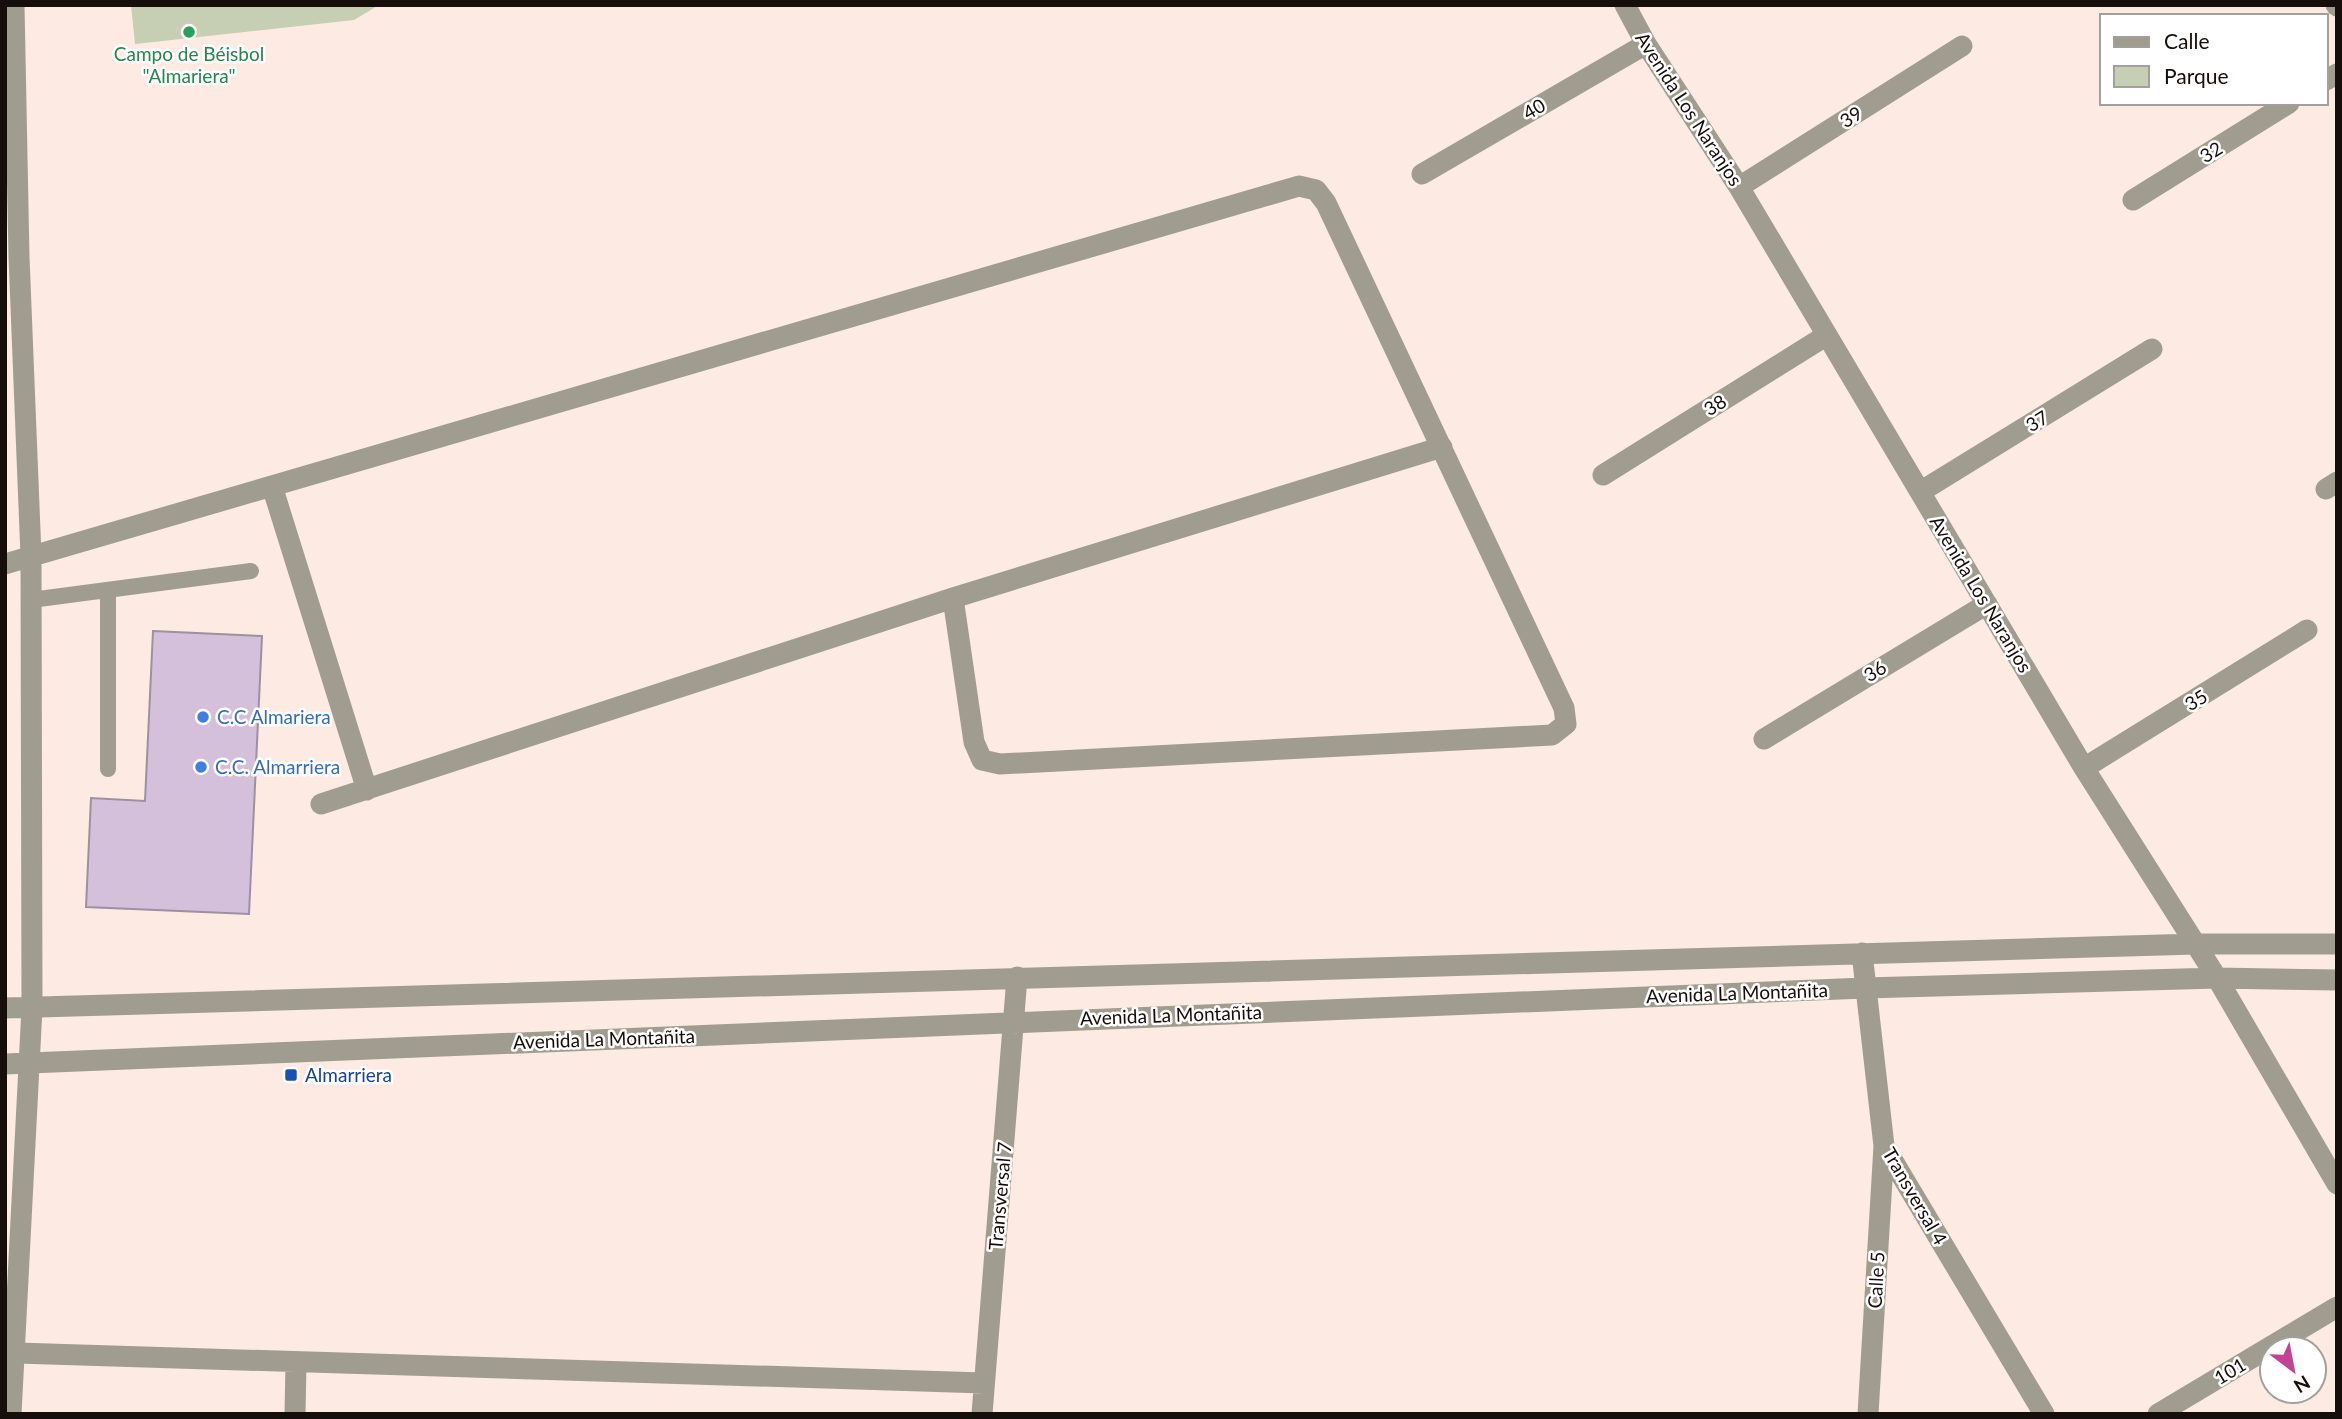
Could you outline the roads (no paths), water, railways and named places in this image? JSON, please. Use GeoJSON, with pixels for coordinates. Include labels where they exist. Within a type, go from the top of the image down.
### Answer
{"type":"FeatureCollection","features":[{"type":"Feature","properties":{"kind":"street"},"geometry":{"type":"LineString","coordinates":[[11,1414],[17,1353],[32,1008],[31,556],[12,257],[14,5]]}},
{"type":"Feature","properties":{"kind":"street","name":"Avenida Los Naranjos"},"geometry":{"type":"LineString","coordinates":[[1625,5],[1646,44],[1740,187],[2084,768],[2217,978],[2337,1184]]}},
{"type":"Feature","properties":{"kind":"street","name":"40"},"geometry":{"type":"LineString","coordinates":[[1422,174],[1646,44]]}},
{"type":"Feature","properties":{"kind":"street","name":"39"},"geometry":{"type":"LineString","coordinates":[[1740,187],[1962,46]]}},
{"type":"Feature","properties":{"kind":"street","name":"32"},"geometry":{"type":"LineString","coordinates":[[2133,200],[2286,105]]}},
{"type":"Feature","properties":{"kind":"street"},"geometry":{"type":"LineString","coordinates":[[5,564],[1299,186],[1316,190],[1326,203],[1564,708],[1566,724],[1552,735],[1000,764],[982,760],[974,742],[953,598]]}},
{"type":"Feature","properties":{"kind":"street","name":"38"},"geometry":{"type":"LineString","coordinates":[[1604,475],[1827,335]]}},
{"type":"Feature","properties":{"kind":"street","name":"37"},"geometry":{"type":"LineString","coordinates":[[1920,492],[2152,349]]}},
{"type":"Feature","properties":{"kind":"street"},"geometry":{"type":"LineString","coordinates":[[321,804],[953,598],[1442,447]]}},
{"type":"Feature","properties":{"kind":"street"},"geometry":{"type":"LineString","coordinates":[[272,486],[368,790]]}},
{"type":"Feature","properties":{"kind":"street","name":"36"},"geometry":{"type":"LineString","coordinates":[[1764,739],[1987,604]]}},
{"type":"Feature","properties":{"kind":"street","name":"35"},"geometry":{"type":"LineString","coordinates":[[2084,768],[2307,630]]}},
{"type":"Feature","properties":{"kind":"street","name":"Avenida La Montañita"},"geometry":{"type":"LineString","coordinates":[[5,1008],[1862,953],[2196,944],[2337,944]]}},
{"type":"Feature","properties":{"kind":"street","name":"Transversal 4"},"geometry":{"type":"LineString","coordinates":[[1862,953],[1884,1146],[2044,1414]]}},
{"type":"Feature","properties":{"kind":"street","name":"Transversal 7"},"geometry":{"type":"LineString","coordinates":[[982,1414],[1017,977]]}},
{"type":"Feature","properties":{"kind":"street","name":"Avenida La Montañita"},"geometry":{"type":"LineString","coordinates":[[5,1063],[1865,988],[2217,978],[2337,980]]}},
{"type":"Feature","properties":{"kind":"street","name":"Calle 5"},"geometry":{"type":"LineString","coordinates":[[1868,1414],[1884,1146]]}},
{"type":"Feature","properties":{"kind":"street","name":"101"},"geometry":{"type":"LineString","coordinates":[[2158,1414],[2337,1307]]}},
{"type":"Feature","properties":{"kind":"street"},"geometry":{"type":"LineString","coordinates":[[17,1353],[984,1384]]}},
{"type":"Feature","properties":{"kind":"street"},"geometry":{"type":"LineString","coordinates":[[295,1414],[296,1363]]}},
{"type":"Feature","properties":{"kind":"lane"},"geometry":{"type":"LineString","coordinates":[[31,600],[251,571]]}},
{"type":"Feature","properties":{"kind":"lane"},"geometry":{"type":"LineString","coordinates":[[107,590],[108,769]]}},
{"type":"Feature","properties":{"kind":"place","name":"Campo de Béisbol \"Almariera\""},"geometry":{"type":"Point","coordinates":[189,32]}},
{"type":"Feature","properties":{"kind":"place","name":"C.C Almariera"},"geometry":{"type":"Point","coordinates":[203,717]}},
{"type":"Feature","properties":{"kind":"place","name":"C.C. Almarriera"},"geometry":{"type":"Point","coordinates":[201,767]}},
{"type":"Feature","properties":{"kind":"place","name":"Almarriera"},"geometry":{"type":"Point","coordinates":[291,1075]}}]}
